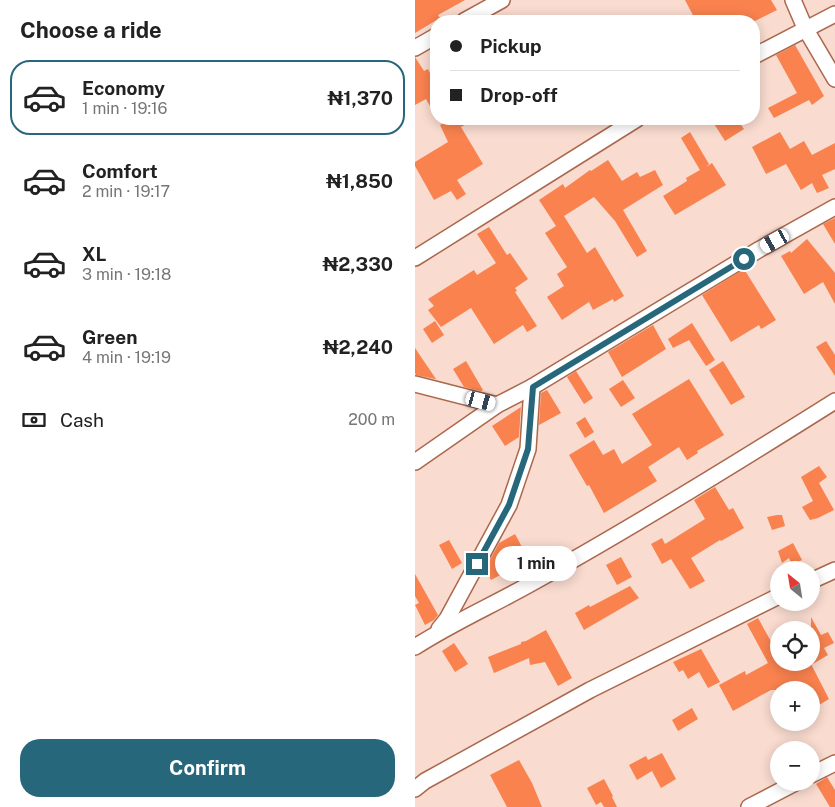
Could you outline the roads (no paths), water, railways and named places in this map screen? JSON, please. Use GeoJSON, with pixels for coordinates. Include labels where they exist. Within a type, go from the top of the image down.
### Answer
{"type":"FeatureCollection","features":[{"type":"Feature","properties":{"kind":"street"},"geometry":{"type":"LineString","coordinates":[[475,15],[502,0]]}},
{"type":"Feature","properties":{"kind":"street"},"geometry":{"type":"LineString","coordinates":[[793,0],[805,28],[835,79]]}},
{"type":"Feature","properties":{"kind":"street"},"geometry":{"type":"LineString","coordinates":[[760,53],[835,14]]}},
{"type":"Feature","properties":{"kind":"street"},"geometry":{"type":"LineString","coordinates":[[415,48],[430,39]]}},
{"type":"Feature","properties":{"kind":"street"},"geometry":{"type":"LineString","coordinates":[[415,258],[627,125]]}},
{"type":"Feature","properties":{"kind":"street"},"geometry":{"type":"LineString","coordinates":[[415,462],[497,405],[533,387],[761,249],[835,207]]}},
{"type":"Feature","properties":{"kind":"street"},"geometry":{"type":"LineString","coordinates":[[415,384],[497,405]]}},
{"type":"Feature","properties":{"kind":"street"},"geometry":{"type":"LineString","coordinates":[[437,633],[509,505],[528,449],[533,387]]}},
{"type":"Feature","properties":{"kind":"street"},"geometry":{"type":"LineString","coordinates":[[415,646],[531,584],[700,486],[835,402]]}},
{"type":"Feature","properties":{"kind":"street"},"geometry":{"type":"LineString","coordinates":[[820,577],[835,570]]}},
{"type":"Feature","properties":{"kind":"street"},"geometry":{"type":"LineString","coordinates":[[415,789],[425,781],[590,690],[770,600]]}},
{"type":"Feature","properties":{"kind":"street"},"geometry":{"type":"LineString","coordinates":[[820,770],[835,763]]}},
{"type":"Feature","properties":{"kind":"street"},"geometry":{"type":"LineString","coordinates":[[749,807],[780,791]]}}]}
